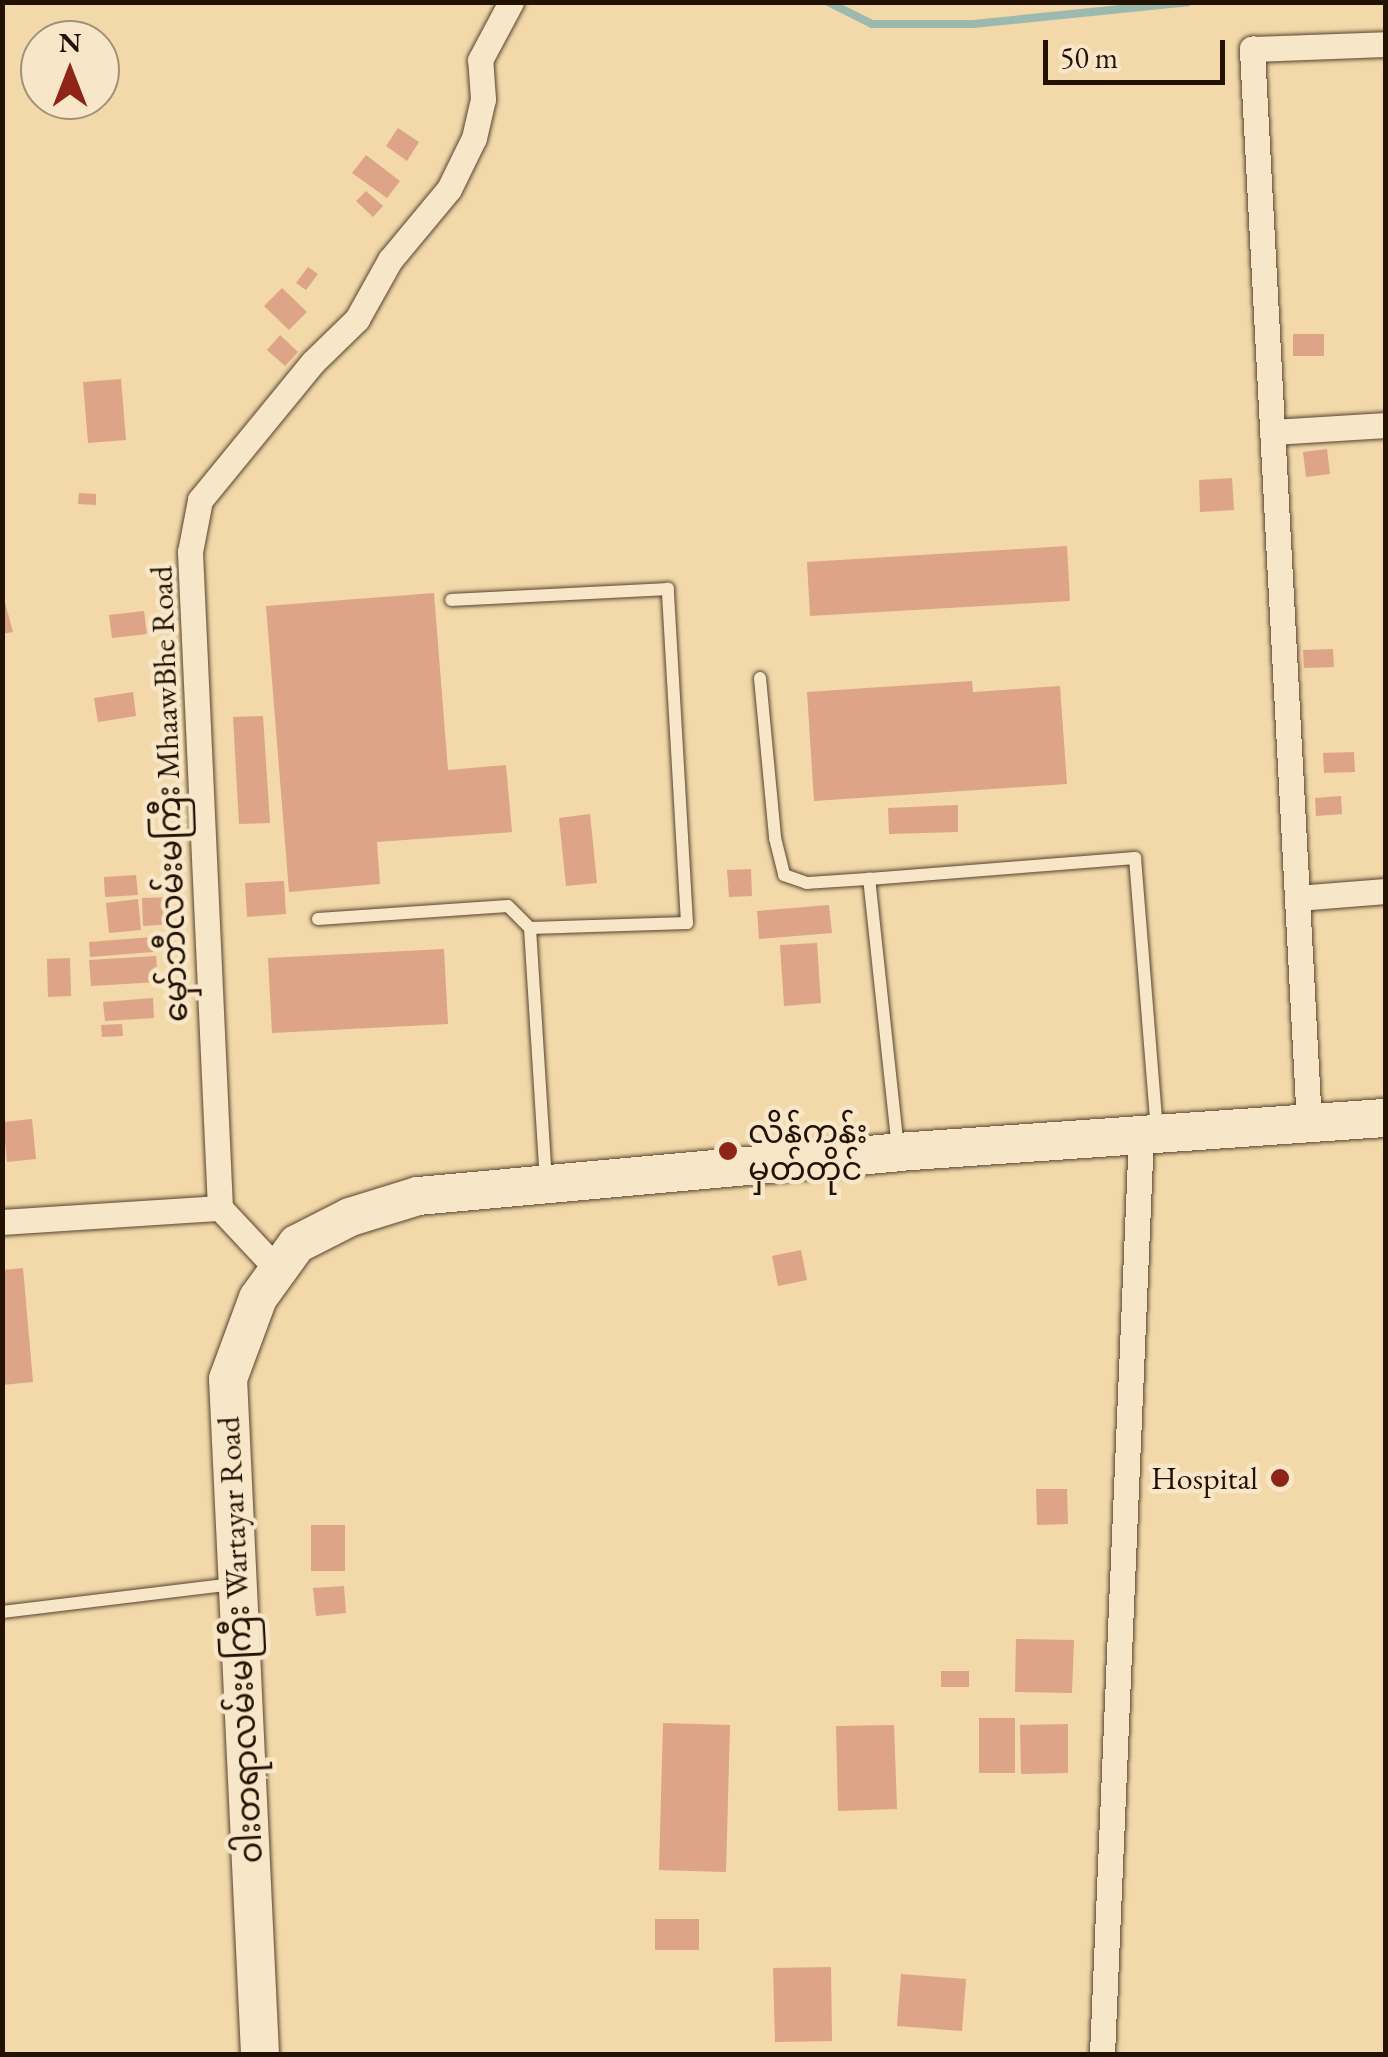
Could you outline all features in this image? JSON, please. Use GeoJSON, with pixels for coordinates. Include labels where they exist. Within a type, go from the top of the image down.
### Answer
{"type":"FeatureCollection","features":[{"type":"Feature","properties":{"kind":"street","name":"မှော်ဘီလမ်းမကြီး MhaawBhe Road"},"geometry":{"type":"LineString","coordinates":[[220,1208],[190,552],[200,500],[312,362],[358,319],[390,260],[449,189],[474,138],[483,100],[480,60],[511,2]]}},
{"type":"Feature","properties":{"kind":"street"},"geometry":{"type":"LineString","coordinates":[[1309,1124],[1252,49],[1386,44]]}},
{"type":"Feature","properties":{"kind":"street"},"geometry":{"type":"LineString","coordinates":[[1272,432],[1386,425]]}},
{"type":"Feature","properties":{"kind":"street"},"geometry":{"type":"LineString","coordinates":[[1297,898],[1386,892]]}},
{"type":"Feature","properties":{"kind":"street"},"geometry":{"type":"LineString","coordinates":[[2,1222],[220,1208],[288,1257],[350,1217],[418,1196],[898,1152],[1386,1118]]}},
{"type":"Feature","properties":{"kind":"street"},"geometry":{"type":"LineString","coordinates":[[1102,2054],[1149,1135]]}},
{"type":"Feature","properties":{"kind":"street","name":"ဝါးတရာလမ်းမကြီး Wartayar Road"},"geometry":{"type":"LineString","coordinates":[[260,2054],[228,1379],[258,1298],[288,1257]]}},
{"type":"Feature","properties":{"kind":"lane"},"geometry":{"type":"LineString","coordinates":[[452,600],[668,589],[687,923],[530,928]]}},
{"type":"Feature","properties":{"kind":"lane"},"geometry":{"type":"LineString","coordinates":[[760,678],[774,838],[784,874],[808,883],[1135,858],[1149,1135]]}},
{"type":"Feature","properties":{"kind":"lane"},"geometry":{"type":"LineString","coordinates":[[870,880],[898,1152]]}},
{"type":"Feature","properties":{"kind":"lane"},"geometry":{"type":"LineString","coordinates":[[318,919],[508,906],[530,928],[547,1185]]}},
{"type":"Feature","properties":{"kind":"lane"},"geometry":{"type":"LineString","coordinates":[[2,1612],[238,1583]]}},
{"type":"Feature","properties":{"kind":"building"},"geometry":{"type":"Polygon","coordinates":[[[398,128],[419,142],[407,161],[386,146],[398,128]]]}},
{"type":"Feature","properties":{"kind":"building"},"geometry":{"type":"Polygon","coordinates":[[[366,155],[400,181],[387,198],[352,173],[366,155]]]}},
{"type":"Feature","properties":{"kind":"building"},"geometry":{"type":"Polygon","coordinates":[[[366,191],[383,206],[373,217],[356,201],[366,191]]]}},
{"type":"Feature","properties":{"kind":"building"},"geometry":{"type":"Polygon","coordinates":[[[308,267],[318,274],[306,290],[296,283],[308,267]]]}},
{"type":"Feature","properties":{"kind":"building"},"geometry":{"type":"Polygon","coordinates":[[[282,288],[307,312],[289,330],[264,306],[282,288]]]}},
{"type":"Feature","properties":{"kind":"building"},"geometry":{"type":"Polygon","coordinates":[[[1293,334],[1324,334],[1324,356],[1293,356],[1293,334]]]}},
{"type":"Feature","properties":{"kind":"building"},"geometry":{"type":"Polygon","coordinates":[[[280,335],[298,352],[285,366],[267,350],[280,335]]]}},
{"type":"Feature","properties":{"kind":"building"},"geometry":{"type":"Polygon","coordinates":[[[121,379],[126,440],[88,443],[83,382],[121,379]]]}},
{"type":"Feature","properties":{"kind":"building"},"geometry":{"type":"Polygon","coordinates":[[[1327,449],[1330,474],[1306,477],[1303,452],[1327,449]]]}},
{"type":"Feature","properties":{"kind":"building"},"geometry":{"type":"Polygon","coordinates":[[[1232,478],[1234,510],[1200,512],[1199,480],[1232,478]]]}},
{"type":"Feature","properties":{"kind":"building"},"geometry":{"type":"Polygon","coordinates":[[[79,493],[96,494],[96,505],[78,504],[79,493]]]}},
{"type":"Feature","properties":{"kind":"building"},"geometry":{"type":"Polygon","coordinates":[[[1067,546],[1070,601],[810,616],[807,562],[1067,546]]]}},
{"type":"Feature","properties":{"kind":"building"},"geometry":{"type":"Polygon","coordinates":[[[2,592],[13,632],[2,634],[2,592]]]}},
{"type":"Feature","properties":{"kind":"building"},"geometry":{"type":"Polygon","coordinates":[[[434,593],[448,770],[506,765],[512,832],[377,842],[380,884],[289,892],[266,606],[434,593]]]}},
{"type":"Feature","properties":{"kind":"building"},"geometry":{"type":"Polygon","coordinates":[[[144,611],[147,634],[112,638],[109,615],[144,611]]]}},
{"type":"Feature","properties":{"kind":"building"},"geometry":{"type":"Polygon","coordinates":[[[1333,649],[1334,667],[1304,668],[1303,650],[1333,649]]]}},
{"type":"Feature","properties":{"kind":"building"},"geometry":{"type":"Polygon","coordinates":[[[972,681],[973,692],[1060,686],[1067,784],[814,801],[807,692],[972,681]]]}},
{"type":"Feature","properties":{"kind":"building"},"geometry":{"type":"Polygon","coordinates":[[[133,692],[136,716],[98,722],[94,698],[133,692]]]}},
{"type":"Feature","properties":{"kind":"building"},"geometry":{"type":"Polygon","coordinates":[[[263,716],[270,823],[239,824],[233,717],[263,716]]]}},
{"type":"Feature","properties":{"kind":"building"},"geometry":{"type":"Polygon","coordinates":[[[1354,752],[1355,772],[1324,773],[1323,753],[1354,752]]]}},
{"type":"Feature","properties":{"kind":"building"},"geometry":{"type":"Polygon","coordinates":[[[1341,796],[1342,814],[1316,816],[1315,798],[1341,796]]]}},
{"type":"Feature","properties":{"kind":"building"},"geometry":{"type":"Polygon","coordinates":[[[958,805],[958,832],[889,834],[888,808],[958,805]]]}},
{"type":"Feature","properties":{"kind":"building"},"geometry":{"type":"Polygon","coordinates":[[[590,814],[597,883],[566,886],[559,818],[590,814]]]}},
{"type":"Feature","properties":{"kind":"building"},"geometry":{"type":"Polygon","coordinates":[[[751,869],[752,896],[729,897],[727,870],[751,869]]]}},
{"type":"Feature","properties":{"kind":"building"},"geometry":{"type":"Polygon","coordinates":[[[136,875],[138,895],[105,897],[104,877],[136,875]]]}},
{"type":"Feature","properties":{"kind":"building"},"geometry":{"type":"Polygon","coordinates":[[[284,881],[286,914],[247,917],[245,883],[284,881]]]}},
{"type":"Feature","properties":{"kind":"building"},"geometry":{"type":"Polygon","coordinates":[[[172,897],[173,924],[143,926],[142,898],[172,897]]]}},
{"type":"Feature","properties":{"kind":"building"},"geometry":{"type":"Polygon","coordinates":[[[138,899],[141,930],[109,933],[106,903],[138,899]]]}},
{"type":"Feature","properties":{"kind":"building"},"geometry":{"type":"Polygon","coordinates":[[[829,905],[832,933],[759,939],[757,911],[829,905]]]}},
{"type":"Feature","properties":{"kind":"building"},"geometry":{"type":"Polygon","coordinates":[[[152,937],[153,952],[90,957],[89,942],[152,937]]]}},
{"type":"Feature","properties":{"kind":"building"},"geometry":{"type":"Polygon","coordinates":[[[817,943],[821,1003],[784,1006],[780,945],[817,943]]]}},
{"type":"Feature","properties":{"kind":"building"},"geometry":{"type":"Polygon","coordinates":[[[444,949],[448,1024],[272,1033],[268,958],[444,949]]]}},
{"type":"Feature","properties":{"kind":"building"},"geometry":{"type":"Polygon","coordinates":[[[156,956],[158,982],[91,986],[89,960],[156,956]]]}},
{"type":"Feature","properties":{"kind":"building"},"geometry":{"type":"Polygon","coordinates":[[[70,958],[71,996],[48,997],[47,959],[70,958]]]}},
{"type":"Feature","properties":{"kind":"building"},"geometry":{"type":"Polygon","coordinates":[[[153,998],[154,1018],[105,1021],[103,1002],[153,998]]]}},
{"type":"Feature","properties":{"kind":"building"},"geometry":{"type":"Polygon","coordinates":[[[122,1024],[123,1036],[102,1037],[101,1025],[122,1024]]]}},
{"type":"Feature","properties":{"kind":"building"},"geometry":{"type":"Polygon","coordinates":[[[32,1119],[36,1159],[7,1162],[3,1122],[32,1119]]]}},
{"type":"Feature","properties":{"kind":"building"},"geometry":{"type":"Polygon","coordinates":[[[801,1250],[807,1280],[778,1286],[772,1256],[801,1250]]]}},
{"type":"Feature","properties":{"kind":"building"},"geometry":{"type":"Polygon","coordinates":[[[23,1268],[33,1382],[2,1385],[2,1270],[23,1268]]]}},
{"type":"Feature","properties":{"kind":"building"},"geometry":{"type":"Polygon","coordinates":[[[1036,1489],[1067,1489],[1068,1524],[1037,1525],[1036,1489]]]}},
{"type":"Feature","properties":{"kind":"building"},"geometry":{"type":"Polygon","coordinates":[[[311,1525],[345,1525],[345,1571],[311,1571],[311,1525]]]}},
{"type":"Feature","properties":{"kind":"building"},"geometry":{"type":"Polygon","coordinates":[[[344,1586],[346,1613],[316,1616],[313,1588],[344,1586]]]}},
{"type":"Feature","properties":{"kind":"building"},"geometry":{"type":"Polygon","coordinates":[[[1016,1639],[1074,1640],[1072,1693],[1015,1692],[1016,1639]]]}},
{"type":"Feature","properties":{"kind":"building"},"geometry":{"type":"Polygon","coordinates":[[[941,1671],[969,1671],[969,1687],[941,1687],[941,1671]]]}},
{"type":"Feature","properties":{"kind":"building"},"geometry":{"type":"Polygon","coordinates":[[[979,1718],[1015,1718],[1015,1773],[979,1773],[979,1718]]]}},
{"type":"Feature","properties":{"kind":"building"},"geometry":{"type":"Polygon","coordinates":[[[663,1723],[730,1725],[726,1872],[659,1870],[663,1723]]]}},
{"type":"Feature","properties":{"kind":"building"},"geometry":{"type":"Polygon","coordinates":[[[1068,1724],[1068,1773],[1021,1774],[1020,1725],[1068,1724]]]}},
{"type":"Feature","properties":{"kind":"building"},"geometry":{"type":"Polygon","coordinates":[[[894,1725],[897,1809],[838,1811],[836,1726],[894,1725]]]}},
{"type":"Feature","properties":{"kind":"building"},"geometry":{"type":"Polygon","coordinates":[[[655,1919],[699,1919],[699,1950],[655,1950],[655,1919]]]}},
{"type":"Feature","properties":{"kind":"building"},"geometry":{"type":"Polygon","coordinates":[[[831,1967],[832,2041],[775,2042],[773,1968],[831,1967]]]}},
{"type":"Feature","properties":{"kind":"building"},"geometry":{"type":"Polygon","coordinates":[[[901,1974],[966,1979],[962,2031],[897,2026],[901,1974]]]}},
{"type":"Feature","properties":{"kind":"waterway"},"geometry":{"type":"LineString","coordinates":[[828,2],[872,24],[973,24],[1188,2]]}},
{"type":"Feature","properties":{"kind":"place","name":"လိန်ကုန်း မှတ်တိုင်"},"geometry":{"type":"Point","coordinates":[728,1151]}},
{"type":"Feature","properties":{"kind":"place","name":"Hospital"},"geometry":{"type":"Point","coordinates":[1280,1478]}}]}
